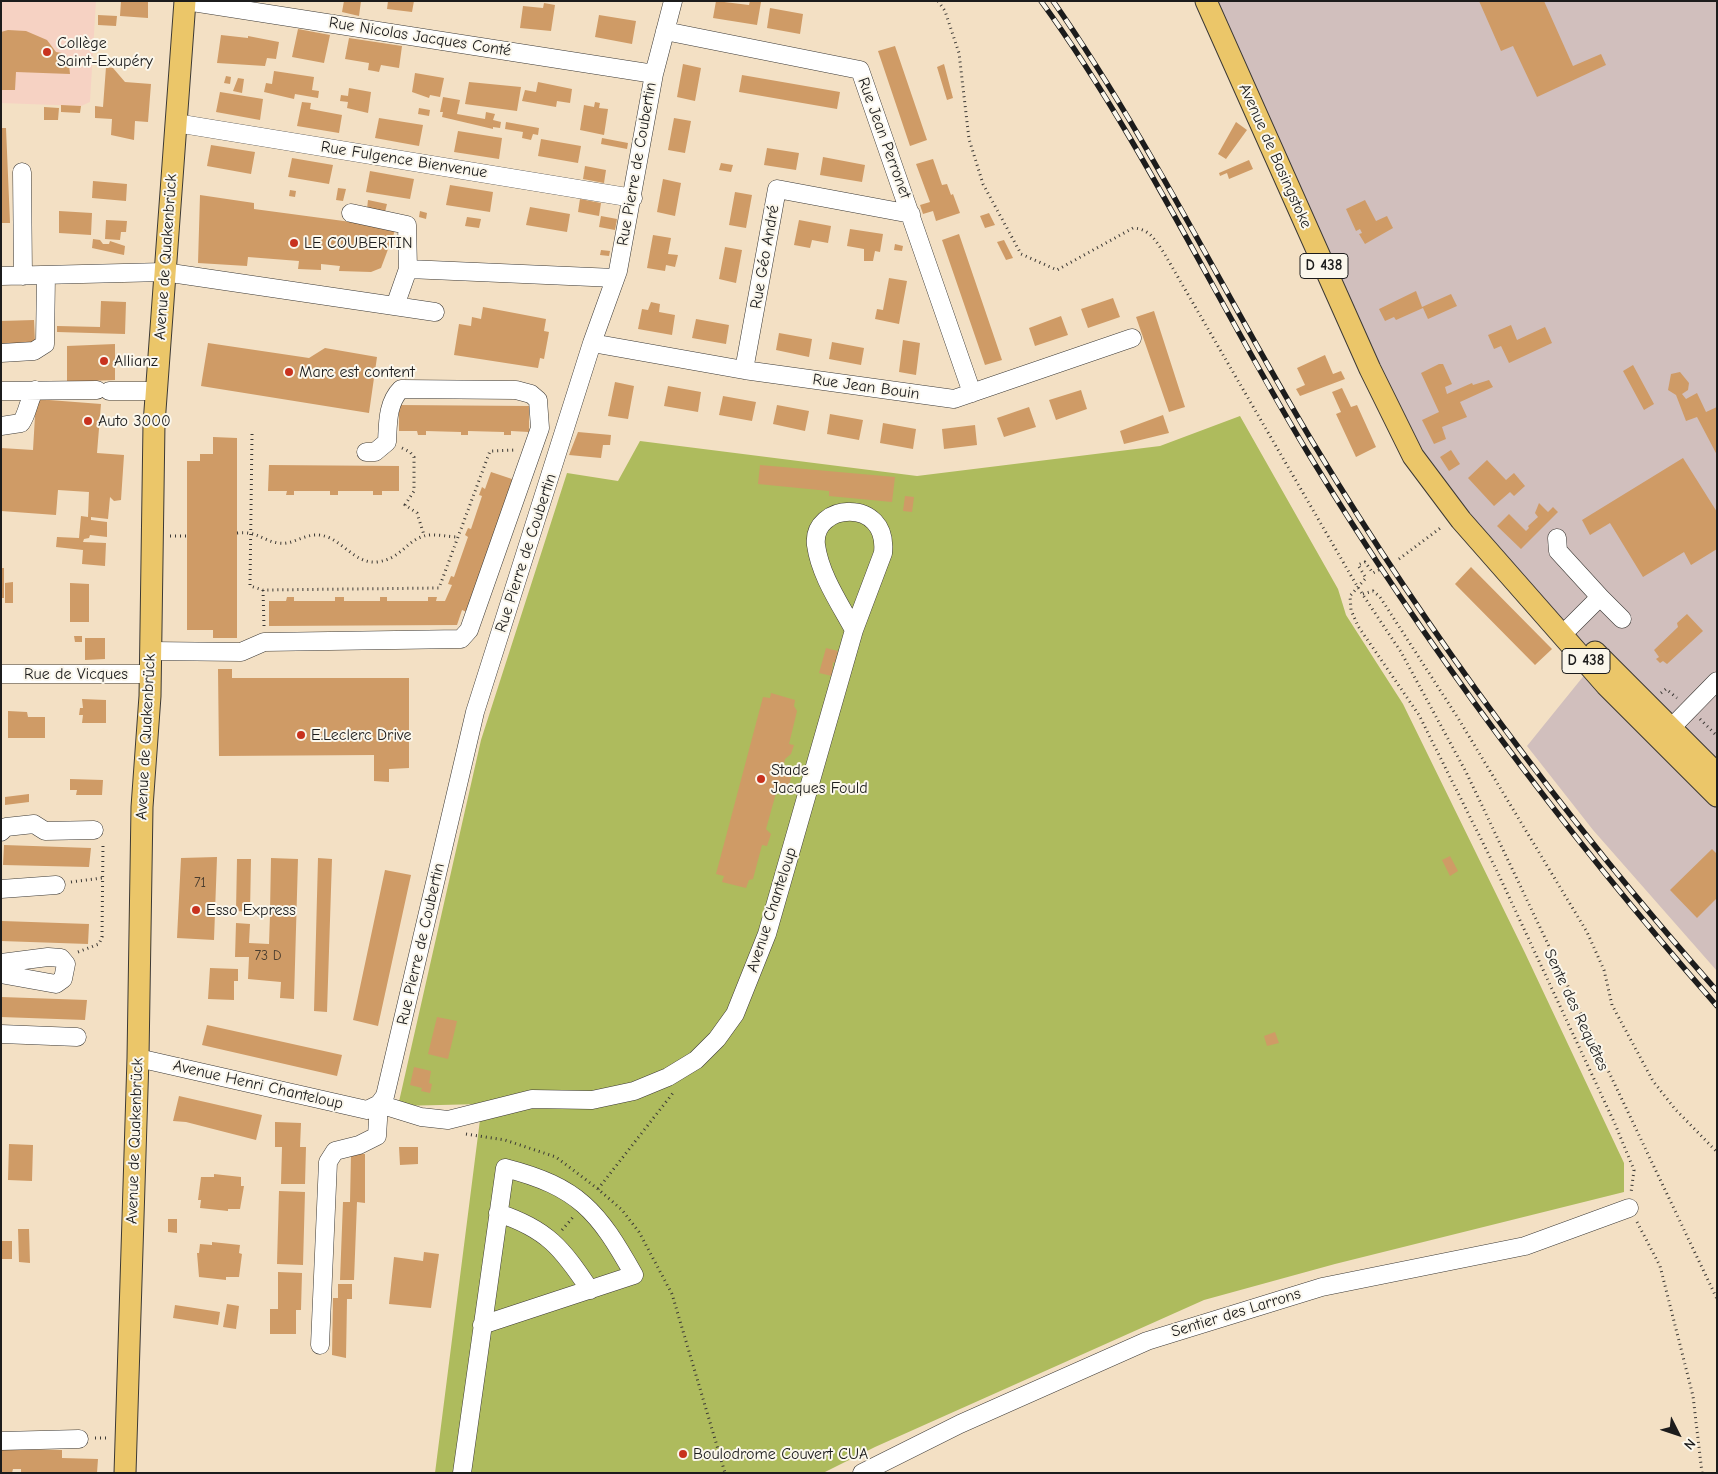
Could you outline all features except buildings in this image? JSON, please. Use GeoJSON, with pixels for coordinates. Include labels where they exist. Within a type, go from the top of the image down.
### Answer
{"type":"FeatureCollection","features":[{"type":"Feature","properties":{"kind":"main road","name":"Avenue de Quakenbrück"},"geometry":{"type":"LineString","coordinates":[[125,1473],[138,1058],[142,807],[151,650],[156,390],[186,1]]}},
{"type":"Feature","properties":{"kind":"main road","name":"Avenue de Basingstoke"},"geometry":{"type":"LineString","coordinates":[[1206,1],[1374,378],[1413,456],[1459,517],[1606,685],[1717,796]]}},
{"type":"Feature","properties":{"kind":"main road","name":"Avenue de Basingstoke"},"geometry":{"type":"LineString","coordinates":[[1459,517],[1717,774]]}},
{"type":"Feature","properties":{"kind":"street","name":"Rue Nicolas Jacques Conté"},"geometry":{"type":"LineString","coordinates":[[186,1],[654,74]]}},
{"type":"Feature","properties":{"kind":"street","name":"Rue Pierre de Coubertin"},"geometry":{"type":"LineString","coordinates":[[320,1345],[328,1162],[335,1151],[359,1145],[377,1136],[379,1104],[385,1096],[475,712],[592,343],[615,278],[633,198],[654,74],[673,1]]}},
{"type":"Feature","properties":{"kind":"street","name":"Rue Jean Perronet"},"geometry":{"type":"LineString","coordinates":[[665,31],[860,70],[972,393]]}},
{"type":"Feature","properties":{"kind":"street","name":"Rue Fulgence Bienvenue"},"geometry":{"type":"LineString","coordinates":[[176,123],[633,198]]}},
{"type":"Feature","properties":{"kind":"street"},"geometry":{"type":"LineString","coordinates":[[22,172],[24,276]]}},
{"type":"Feature","properties":{"kind":"street","name":"Rue Géo André"},"geometry":{"type":"LineString","coordinates":[[744,370],[777,189],[911,214]]}},
{"type":"Feature","properties":{"kind":"street"},"geometry":{"type":"LineString","coordinates":[[351,213],[407,225],[408,269],[395,306]]}},
{"type":"Feature","properties":{"kind":"street"},"geometry":{"type":"LineString","coordinates":[[408,269],[615,278]]}},
{"type":"Feature","properties":{"kind":"street"},"geometry":{"type":"LineString","coordinates":[[1,276],[164,272],[435,312]]}},
{"type":"Feature","properties":{"kind":"street"},"geometry":{"type":"LineString","coordinates":[[1,353],[34,351],[45,344],[46,275]]}},
{"type":"Feature","properties":{"kind":"street","name":"Rue Jean Bouin"},"geometry":{"type":"LineString","coordinates":[[592,343],[744,370],[954,399],[1132,338]]}},
{"type":"Feature","properties":{"kind":"street"},"geometry":{"type":"LineString","coordinates":[[151,650],[241,652],[264,642],[460,639],[469,630],[533,450],[540,428],[538,400],[530,394],[516,390],[401,389],[396,394],[389,413],[387,442],[375,452],[366,452]]}},
{"type":"Feature","properties":{"kind":"street"},"geometry":{"type":"LineString","coordinates":[[1,426],[21,423],[26,415],[28,400],[35,390]]}},
{"type":"Feature","properties":{"kind":"street"},"geometry":{"type":"LineString","coordinates":[[1,391],[156,390]]}},
{"type":"Feature","properties":{"kind":"street","name":"Avenue Chanteloup"},"geometry":{"type":"LineString","coordinates":[[379,1104],[421,1117],[448,1120],[532,1099],[592,1100],[634,1091],[668,1077],[696,1060],[710,1046],[735,1014],[767,934],[854,630],[883,553],[884,542],[880,528],[868,517],[855,511],[834,513],[821,526],[816,544],[825,575],[854,630]]}},
{"type":"Feature","properties":{"kind":"street"},"geometry":{"type":"LineString","coordinates":[[1557,538],[1558,551],[1622,619]]}},
{"type":"Feature","properties":{"kind":"street"},"geometry":{"type":"LineString","coordinates":[[1570,627],[1600,597]]}},
{"type":"Feature","properties":{"kind":"street","name":"Rue de Vicques"},"geometry":{"type":"LineString","coordinates":[[1,674],[150,674]]}},
{"type":"Feature","properties":{"kind":"street"},"geometry":{"type":"LineString","coordinates":[[1671,728],[1717,681]]}},
{"type":"Feature","properties":{"kind":"street"},"geometry":{"type":"LineString","coordinates":[[1,832],[6,827],[34,824],[45,831],[94,830]]}},
{"type":"Feature","properties":{"kind":"street"},"geometry":{"type":"LineString","coordinates":[[1,889],[56,885]]}},
{"type":"Feature","properties":{"kind":"street"},"geometry":{"type":"LineString","coordinates":[[1,963],[61,958],[66,964],[63,979],[56,984],[1,974]]}},
{"type":"Feature","properties":{"kind":"street"},"geometry":{"type":"LineString","coordinates":[[1,1034],[77,1037]]}},
{"type":"Feature","properties":{"kind":"street","name":"Avenue Henri Chanteloup"},"geometry":{"type":"LineString","coordinates":[[138,1058],[367,1110],[379,1104]]}},
{"type":"Feature","properties":{"kind":"street"},"geometry":{"type":"LineString","coordinates":[[462,1473],[482,1325],[505,1168],[534,1176],[573,1196],[594,1212],[611,1234],[634,1275],[482,1325]]}},
{"type":"Feature","properties":{"kind":"street","name":"Sentier des Larrons"},"geometry":{"type":"LineString","coordinates":[[862,1473],[960,1424],[1147,1341],[1322,1286],[1525,1246],[1629,1208]]}},
{"type":"Feature","properties":{"kind":"street"},"geometry":{"type":"LineString","coordinates":[[498,1213],[527,1224],[543,1233],[570,1259],[590,1290]]}},
{"type":"Feature","properties":{"kind":"street"},"geometry":{"type":"LineString","coordinates":[[1,1442],[85,1438]]}},
{"type":"Feature","properties":{"kind":"path"},"geometry":{"type":"LineString","coordinates":[[938,1],[945,11],[959,53],[970,139],[983,184],[1021,254],[1057,270],[1133,228],[1142,229],[1151,235],[1357,586],[1401,652],[1466,772],[1717,1299]]}},
{"type":"Feature","properties":{"kind":"path"},"geometry":{"type":"LineString","coordinates":[[252,434],[250,586],[263,590],[438,588],[490,451],[533,450]]}},
{"type":"Feature","properties":{"kind":"path"},"geometry":{"type":"LineString","coordinates":[[410,452],[414,457],[414,491],[404,505],[417,513],[424,535]]}},
{"type":"Feature","properties":{"kind":"path"},"geometry":{"type":"LineString","coordinates":[[1399,559],[1459,517]]}},
{"type":"Feature","properties":{"kind":"path"},"geometry":{"type":"LineString","coordinates":[[237,533],[251,532],[278,543],[311,534],[330,538],[356,557],[376,562],[396,557],[413,541],[424,535],[458,538]]}},
{"type":"Feature","properties":{"kind":"path","name":"Sente des Requêtes"},"geometry":{"type":"LineString","coordinates":[[1379,570],[1373,573],[1365,562],[1358,565],[1366,578],[1350,596],[1351,610],[1358,626],[1419,715],[1496,869],[1634,1170],[1629,1208]]}},
{"type":"Feature","properties":{"kind":"path"},"geometry":{"type":"LineString","coordinates":[[263,590],[264,642]]}},
{"type":"Feature","properties":{"kind":"path"},"geometry":{"type":"LineString","coordinates":[[1363,594],[1373,591],[1380,597],[1458,718],[1587,932],[1604,970],[1612,1005],[1653,1081],[1675,1109],[1717,1152]]}},
{"type":"Feature","properties":{"kind":"path"},"geometry":{"type":"LineString","coordinates":[[61,958],[99,944],[102,937],[103,836],[94,830]]}},
{"type":"Feature","properties":{"kind":"path"},"geometry":{"type":"LineString","coordinates":[[56,885],[102,878]]}},
{"type":"Feature","properties":{"kind":"path"},"geometry":{"type":"LineString","coordinates":[[552,1241],[677,1088]]}},
{"type":"Feature","properties":{"kind":"path"},"geometry":{"type":"LineString","coordinates":[[1629,1208],[1660,1266],[1693,1396],[1702,1473]]}},
{"type":"Feature","properties":{"kind":"path"},"geometry":{"type":"LineString","coordinates":[[85,1438],[104,1438]]}},
{"type":"Feature","properties":{"kind":"shaded area","name":"Collège Saint-Exupéry"},"geometry":{"type":"Polygon","coordinates":[[[1,1],[96,1],[90,102],[81,106],[1,103],[1,1]]]}},
{"type":"Feature","properties":{"kind":"shaded area"},"geometry":{"type":"Polygon","coordinates":[[[1197,1],[1717,1],[1717,971],[1593,830],[1527,746],[1586,673],[1443,513],[1197,1]]]}},
{"type":"Feature","properties":{"kind":"green space"},"geometry":{"type":"Polygon","coordinates":[[[1240,416],[1338,589],[1346,615],[1403,704],[1525,953],[1624,1163],[1624,1192],[1335,1264],[1204,1300],[875,1447],[823,1473],[435,1473],[482,1104],[398,1106],[481,740],[567,473],[618,481],[640,441],[917,476],[1160,446],[1240,416]]]}},
{"type":"Feature","properties":{"kind":"railway"},"geometry":{"type":"LineString","coordinates":[[1041,1],[1113,110],[1308,453],[1401,598],[1450,669],[1552,807],[1661,941],[1717,1006]]}},
{"type":"Feature","properties":{"kind":"railway"},"geometry":{"type":"LineString","coordinates":[[1053,1],[1089,55],[1156,165],[1315,446],[1406,589],[1454,659],[1555,795],[1661,927],[1717,991]]}},
{"type":"Feature","properties":{"kind":"place","name":"Collège Saint-Exupéry"},"geometry":{"type":"Point","coordinates":[47,52]}},
{"type":"Feature","properties":{"kind":"place","name":"LE COUBERTIN"},"geometry":{"type":"Point","coordinates":[294,243]}},
{"type":"Feature","properties":{"kind":"place","name":"Allianz"},"geometry":{"type":"Point","coordinates":[104,361]}},
{"type":"Feature","properties":{"kind":"place","name":"Marc est content"},"geometry":{"type":"Point","coordinates":[289,372]}},
{"type":"Feature","properties":{"kind":"place","name":"Auto 3000"},"geometry":{"type":"Point","coordinates":[88,421]}},
{"type":"Feature","properties":{"kind":"place","name":"E.Leclerc Drive"},"geometry":{"type":"Point","coordinates":[301,735]}},
{"type":"Feature","properties":{"kind":"place","name":"Stade Jacques Fould"},"geometry":{"type":"Point","coordinates":[761,779]}},
{"type":"Feature","properties":{"kind":"place","name":"Esso Express"},"geometry":{"type":"Point","coordinates":[196,910]}},
{"type":"Feature","properties":{"kind":"place","name":"Boulodrome Couvert CUA"},"geometry":{"type":"Point","coordinates":[683,1454]}}]}
